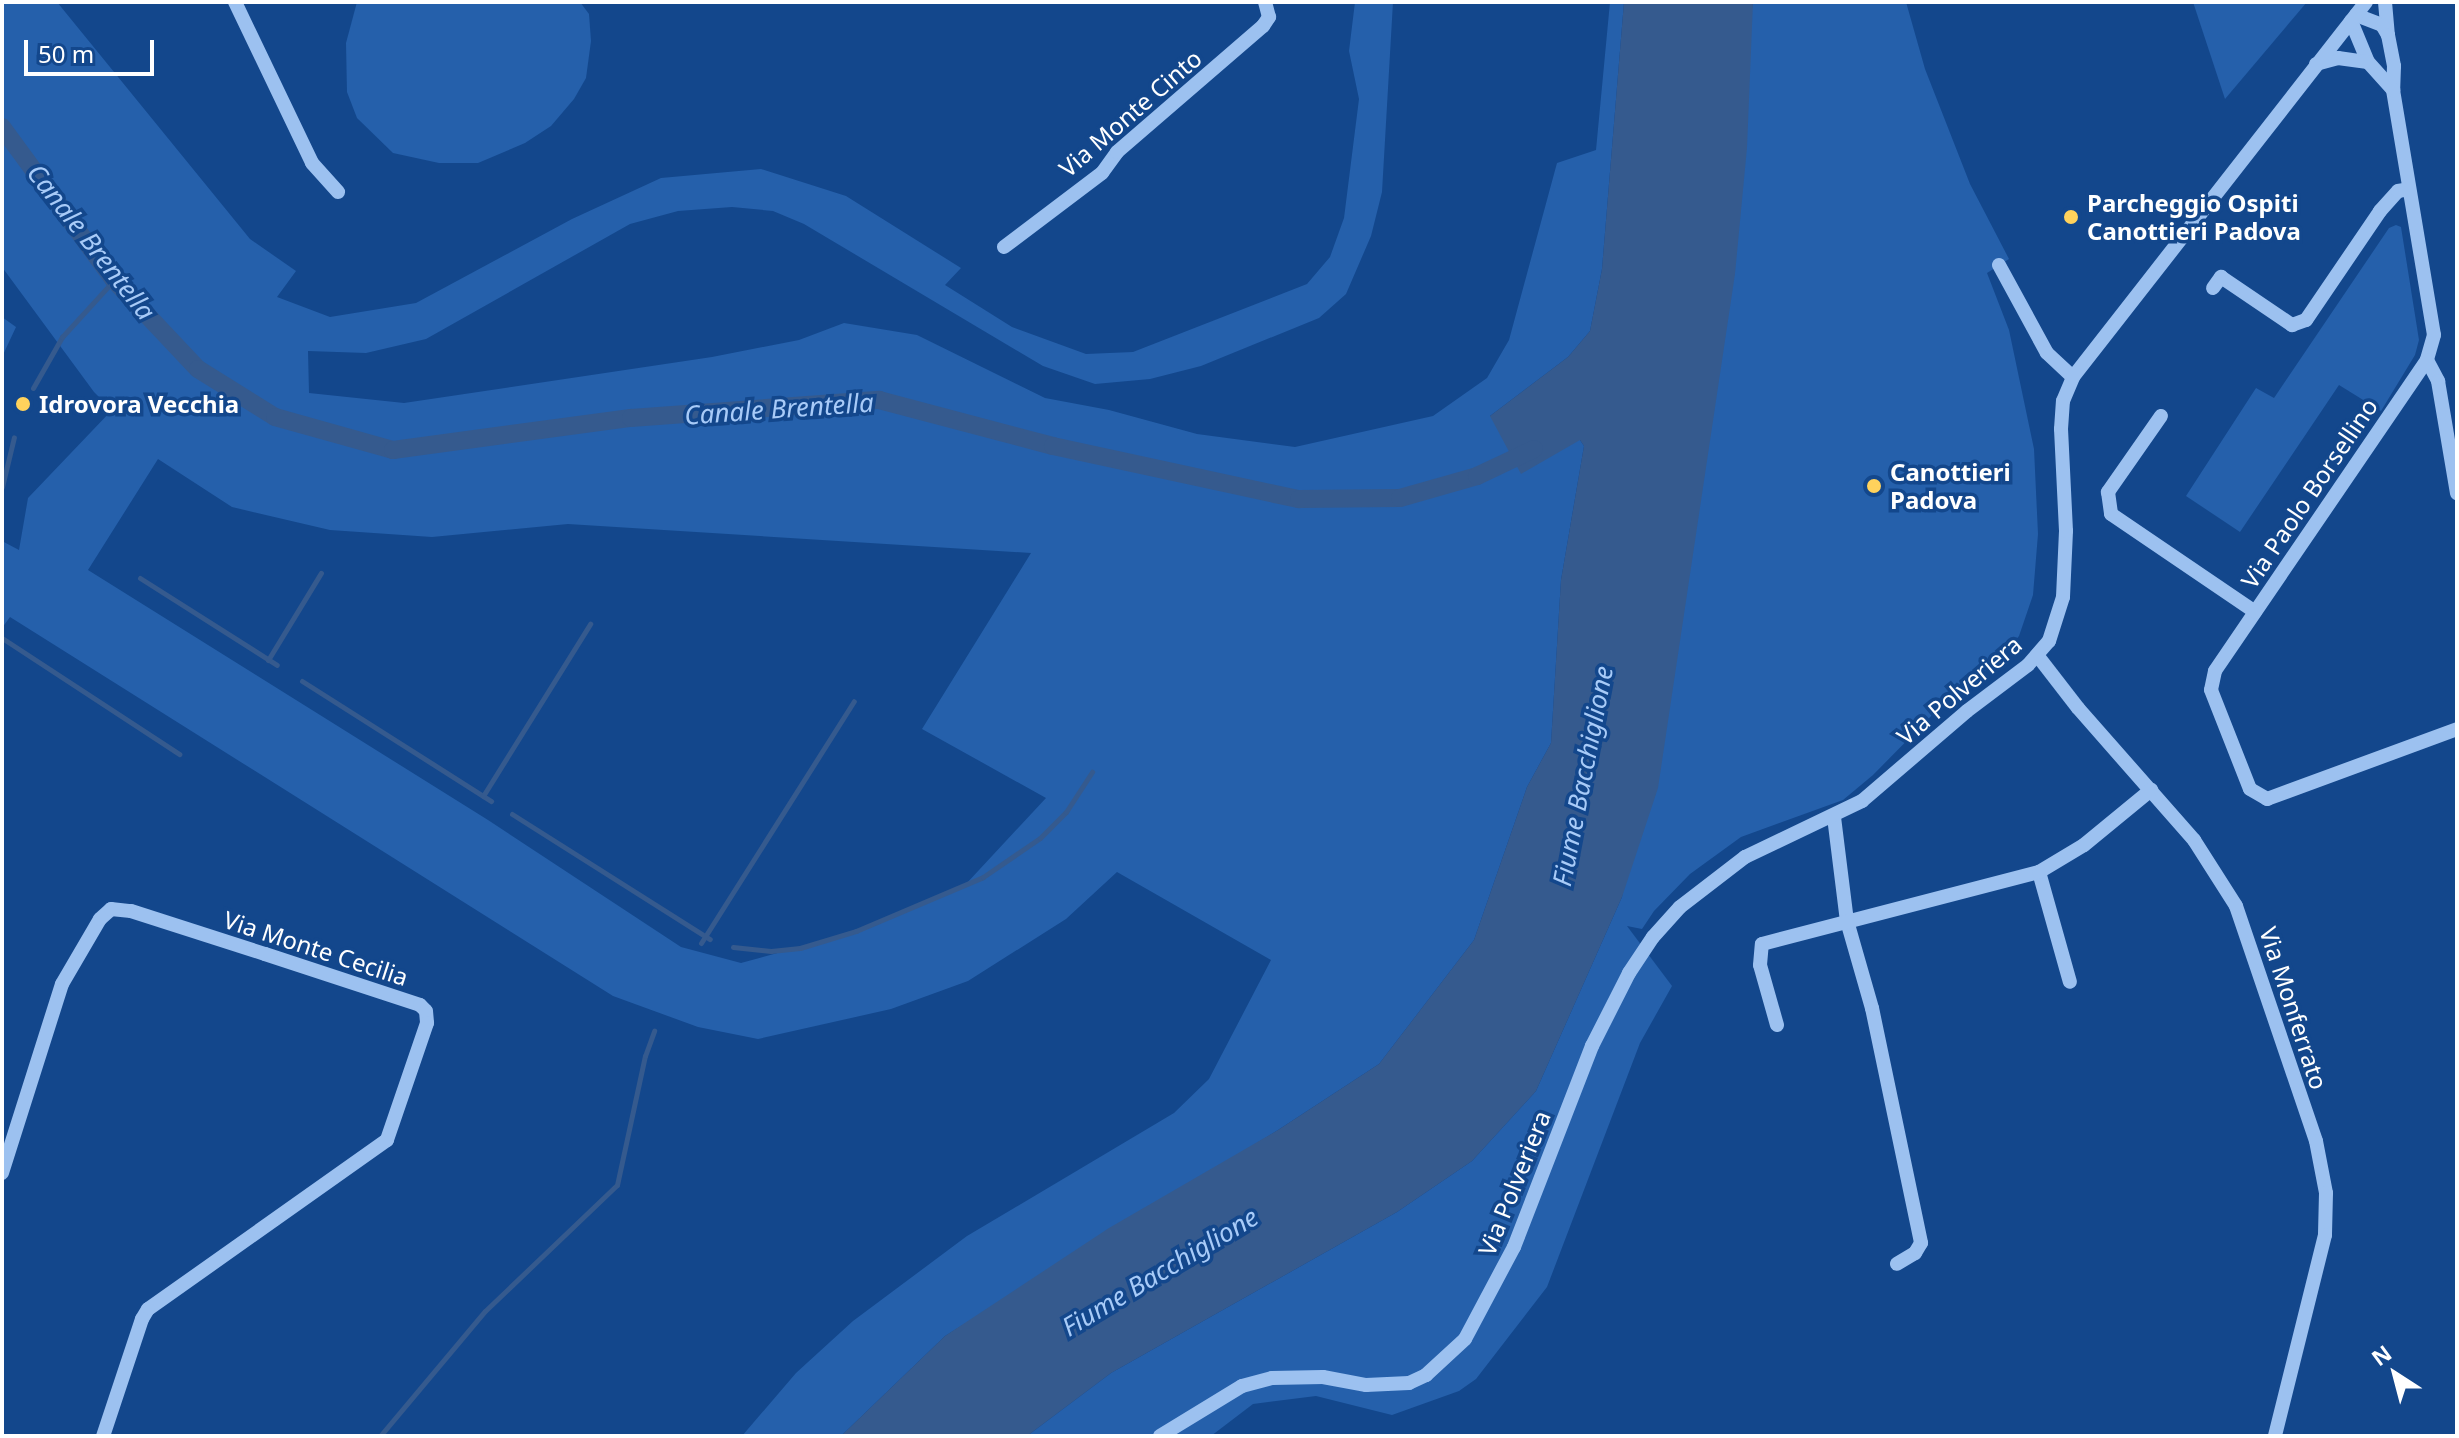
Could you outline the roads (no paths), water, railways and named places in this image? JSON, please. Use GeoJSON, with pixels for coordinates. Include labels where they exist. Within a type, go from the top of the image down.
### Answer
{"type":"FeatureCollection","features":[{"type":"Feature","properties":{"kind":"street"},"geometry":{"type":"LineString","coordinates":[[235,2],[312,163],[338,192]]}},
{"type":"Feature","properties":{"kind":"street","name":"Via Monte Cinto"},"geometry":{"type":"LineString","coordinates":[[1004,247],[1102,173],[1117,152],[1263,26],[1269,17],[1265,2]]}},
{"type":"Feature","properties":{"kind":"street","name":"Via Polveriera"},"geometry":{"type":"LineString","coordinates":[[1160,1436],[1242,1386],[1297,1376],[1366,1385],[1409,1383],[1426,1375],[1452,1354],[1493,1291],[1592,1046],[1629,973],[1653,937],[1680,907],[1745,857],[1862,801],[2037,655],[2058,623],[2063,597],[2066,531],[2061,429],[2063,401],[2073,377],[2366,2]]}},
{"type":"Feature","properties":{"kind":"street"},"geometry":{"type":"LineString","coordinates":[[2385,2],[2394,66],[2393,90],[2434,335],[2427,360],[2438,381],[2457,493]]}},
{"type":"Feature","properties":{"kind":"street"},"geometry":{"type":"LineString","coordinates":[[2354,18],[2382,25],[2388,35]]}},
{"type":"Feature","properties":{"kind":"street"},"geometry":{"type":"LineString","coordinates":[[2354,18],[2368,62],[2393,90]]}},
{"type":"Feature","properties":{"kind":"street"},"geometry":{"type":"LineString","coordinates":[[2316,65],[2338,58],[2368,62]]}},
{"type":"Feature","properties":{"kind":"street"},"geometry":{"type":"LineString","coordinates":[[2213,288],[2221,277],[2292,325],[2306,320],[2380,211],[2398,191],[2409,189]]}},
{"type":"Feature","properties":{"kind":"street"},"geometry":{"type":"LineString","coordinates":[[1999,265],[2047,353],[2073,377]]}},
{"type":"Feature","properties":{"kind":"street","name":"Via Paolo Borsellino"},"geometry":{"type":"LineString","coordinates":[[2161,416],[2108,492],[2111,514],[2255,612],[2427,360]]}},
{"type":"Feature","properties":{"kind":"street"},"geometry":{"type":"LineString","coordinates":[[2255,612],[2215,671],[2211,690],[2250,789],[2267,799],[2457,729]]}},
{"type":"Feature","properties":{"kind":"street","name":"Via Monferrato"},"geometry":{"type":"LineString","coordinates":[[2037,655],[2078,708],[2194,840],[2236,906],[2319,1154],[2326,1193],[2325,1235],[2275,1436]]}},
{"type":"Feature","properties":{"kind":"street"},"geometry":{"type":"LineString","coordinates":[[1777,1025],[1760,965],[1762,944],[1950,898],[2039,872],[2084,845],[2151,790]]}},
{"type":"Feature","properties":{"kind":"street"},"geometry":{"type":"LineString","coordinates":[[1834,817],[1847,921],[1872,1008],[1921,1243],[1915,1253],[1897,1264]]}},
{"type":"Feature","properties":{"kind":"street"},"geometry":{"type":"LineString","coordinates":[[2039,872],[2070,982]]}},
{"type":"Feature","properties":{"kind":"street","name":"Via Monte Cecilia"},"geometry":{"type":"LineString","coordinates":[[2,1173],[62,984],[100,919],[111,909],[131,911],[279,958],[420,1005],[426,1011],[427,1023],[387,1140],[148,1309],[103,1436]]}},
{"type":"Feature","properties":{"kind":"water","name":"Fiume Bacchiglione"},"geometry":{"type":"Polygon","coordinates":[[[1624,2],[1753,2],[1747,148],[1735,274],[1658,788],[1622,897],[1536,1091],[1472,1161],[1397,1212],[1111,1373],[1027,1436],[841,1436],[945,1336],[1109,1228],[1278,1130],[1379,1064],[1474,940],[1527,787],[1551,743],[1561,580],[1584,446],[1580,440],[1521,474],[1490,416],[1568,357],[1590,331],[1602,269],[1624,2]]]}},
{"type":"Feature","properties":{"kind":"waterway","name":"Canale Brentella"},"geometry":{"type":"LineString","coordinates":[[2,127],[114,280],[198,369],[275,417],[393,450],[631,418],[879,400],[1053,446],[1299,499],[1400,498],[1477,476],[1534,449]]}},
{"type":"Feature","properties":{"kind":"waterway"},"geometry":{"type":"LineString","coordinates":[[33,388],[62,337],[114,280]]}},
{"type":"Feature","properties":{"kind":"waterway"},"geometry":{"type":"LineString","coordinates":[[2,487],[14,437]]}},
{"type":"Feature","properties":{"kind":"waterway"},"geometry":{"type":"LineString","coordinates":[[268,660],[321,573]]}},
{"type":"Feature","properties":{"kind":"waterway"},"geometry":{"type":"LineString","coordinates":[[140,578],[277,665]]}},
{"type":"Feature","properties":{"kind":"waterway"},"geometry":{"type":"LineString","coordinates":[[483,796],[590,624]]}},
{"type":"Feature","properties":{"kind":"waterway"},"geometry":{"type":"LineString","coordinates":[[2,638],[179,754]]}},
{"type":"Feature","properties":{"kind":"waterway"},"geometry":{"type":"LineString","coordinates":[[302,681],[491,801]]}},
{"type":"Feature","properties":{"kind":"waterway"},"geometry":{"type":"LineString","coordinates":[[701,943],[854,701]]}},
{"type":"Feature","properties":{"kind":"waterway"},"geometry":{"type":"LineString","coordinates":[[733,947],[771,951],[800,948],[856,931],[983,877],[1040,838],[1066,812],[1092,772]]}},
{"type":"Feature","properties":{"kind":"waterway"},"geometry":{"type":"LineString","coordinates":[[512,814],[710,939]]}},
{"type":"Feature","properties":{"kind":"waterway"},"geometry":{"type":"LineString","coordinates":[[380,1436],[485,1311],[617,1185],[645,1056],[654,1031]]}},
{"type":"Feature","properties":{"kind":"place","name":"Parcheggio Ospiti Canottieri Padova"},"geometry":{"type":"Point","coordinates":[2071,217]}},
{"type":"Feature","properties":{"kind":"place","name":"Idrovora Vecchia"},"geometry":{"type":"Point","coordinates":[23,404]}},
{"type":"Feature","properties":{"kind":"place","name":"Canottieri Padova"},"geometry":{"type":"Point","coordinates":[1874,486]}}]}
